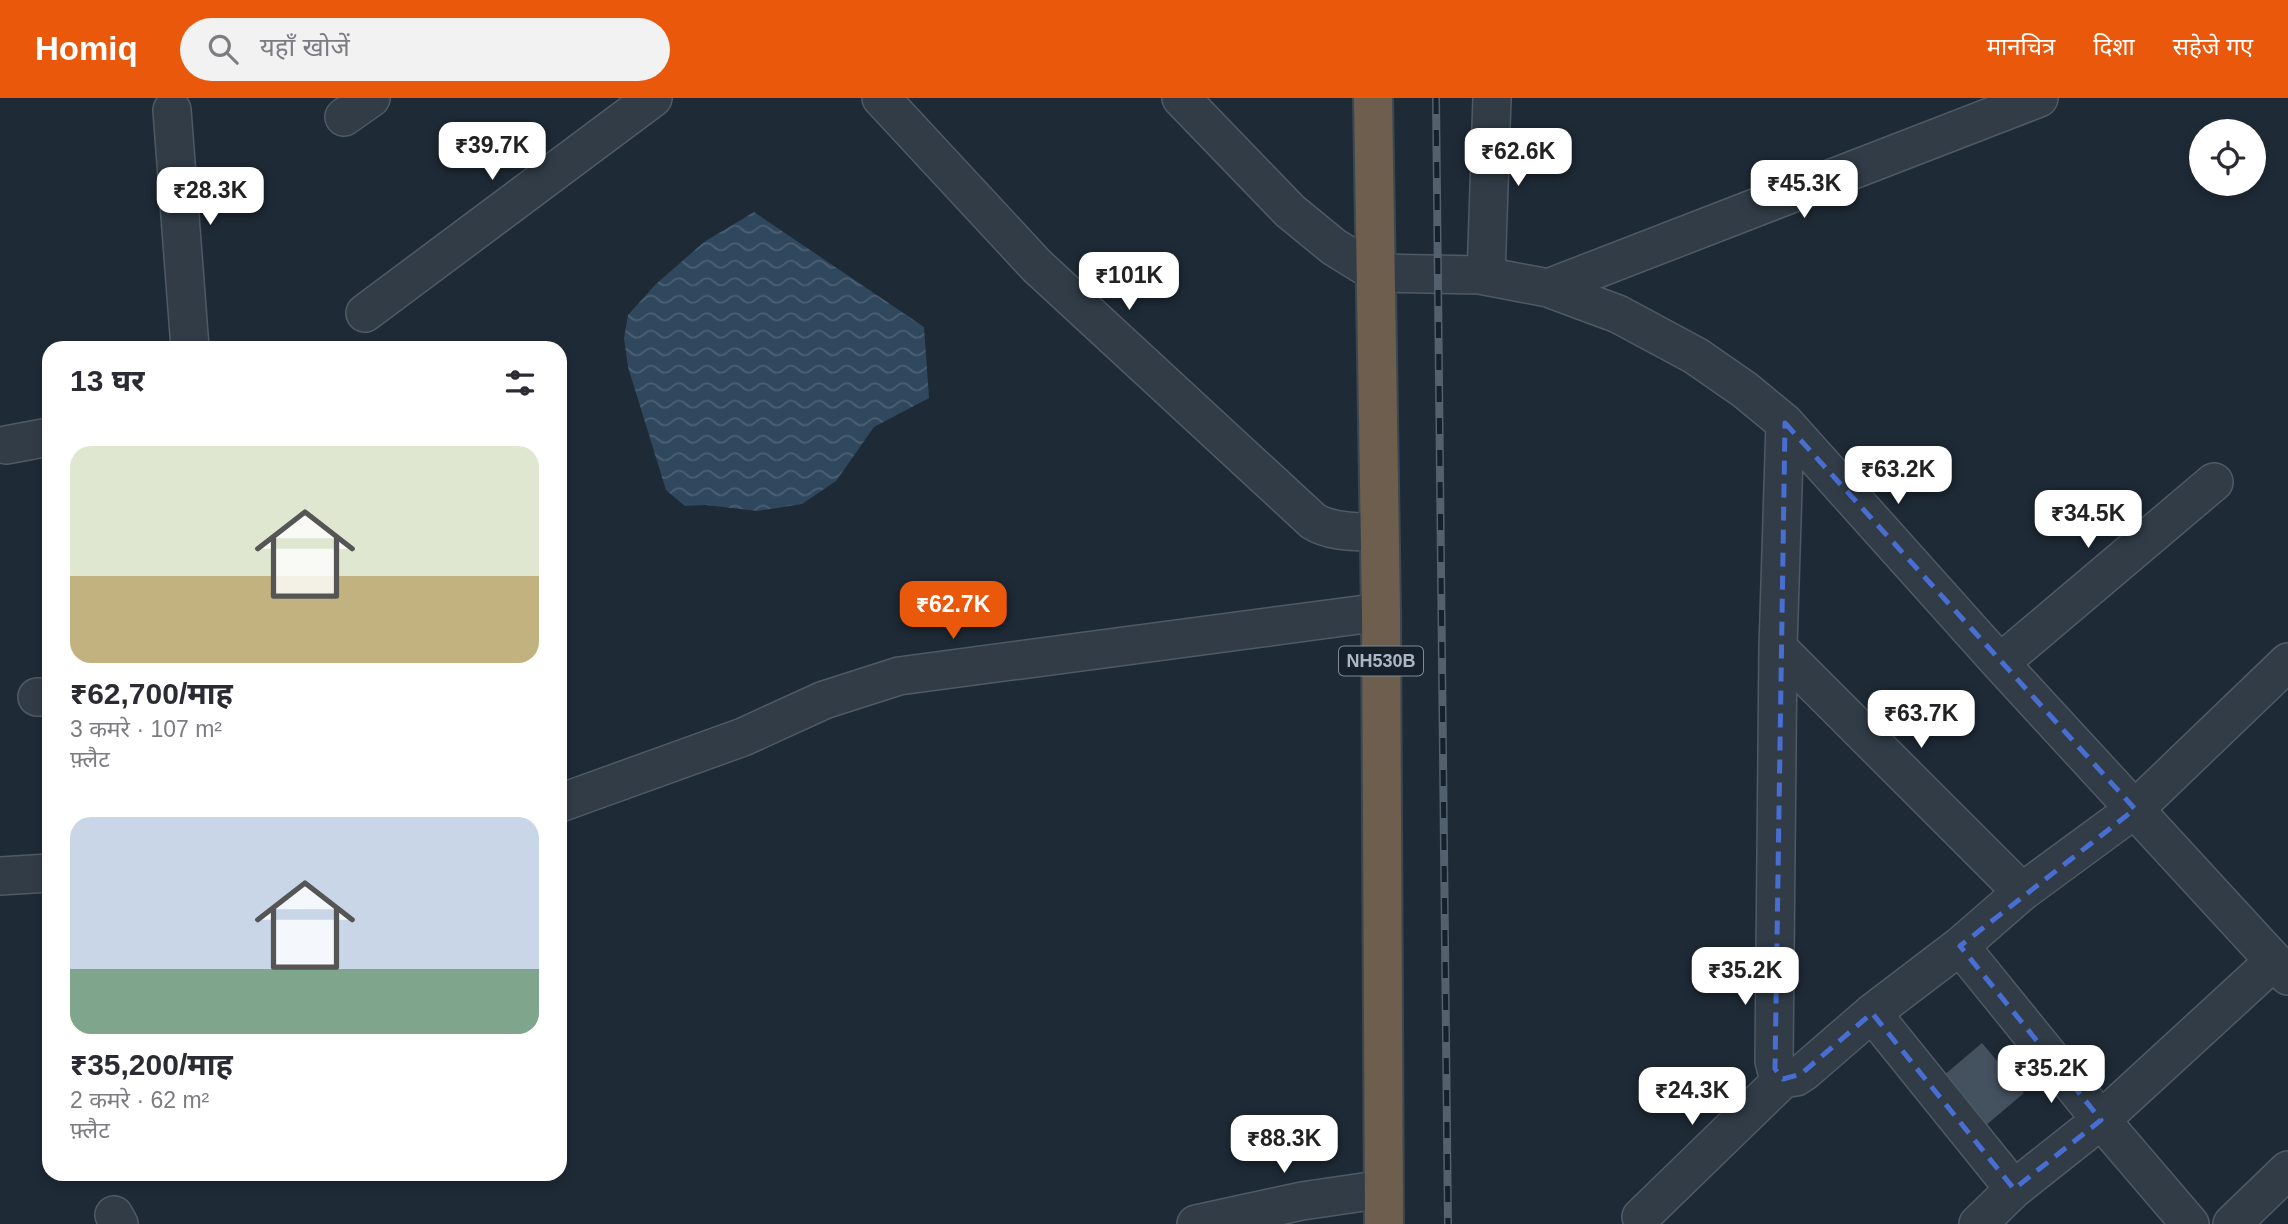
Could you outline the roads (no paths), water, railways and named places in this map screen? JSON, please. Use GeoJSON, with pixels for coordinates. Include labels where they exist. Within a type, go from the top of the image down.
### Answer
{"type":"FeatureCollection","features":[{"type":"Feature","properties":{"kind":"highway","name":"NH530B"},"geometry":{"type":"LineString","coordinates":[[1373,98],[1381,612],[1384,1206]]}},
{"type":"Feature","properties":{"kind":"street"},"geometry":{"type":"LineString","coordinates":[[365,313],[653,98]]}},
{"type":"Feature","properties":{"kind":"street"},"geometry":{"type":"LineString","coordinates":[[881,98],[1037,266],[1313,521],[1332,530],[1379,533]]}},
{"type":"Feature","properties":{"kind":"street"},"geometry":{"type":"LineString","coordinates":[[1181,98],[1290,211],[1334,247],[1376,273],[1486,276],[1548,288],[1618,314],[1696,356],[1745,390],[1785,424],[2281,969],[2014,1189],[1978,1224]]}},
{"type":"Feature","properties":{"kind":"street"},"geometry":{"type":"LineString","coordinates":[[1486,276],[1492,98]]}},
{"type":"Feature","properties":{"kind":"street"},"geometry":{"type":"LineString","coordinates":[[1548,288],[2039,98]]}},
{"type":"Feature","properties":{"kind":"street"},"geometry":{"type":"LineString","coordinates":[[172,110],[189,341]]}},
{"type":"Feature","properties":{"kind":"street"},"geometry":{"type":"LineString","coordinates":[[1783,1079],[1777,1073],[1774,1060],[1778,648],[1785,424]]}},
{"type":"Feature","properties":{"kind":"street"},"geometry":{"type":"LineString","coordinates":[[6,445],[42,438]]}},
{"type":"Feature","properties":{"kind":"street"},"geometry":{"type":"LineString","coordinates":[[2000,663],[2214,482]]}},
{"type":"Feature","properties":{"kind":"street"},"geometry":{"type":"LineString","coordinates":[[567,800],[743,737],[824,700],[899,676],[1381,612]]}},
{"type":"Feature","properties":{"kind":"street"},"geometry":{"type":"LineString","coordinates":[[1778,648],[2022,892]]}},
{"type":"Feature","properties":{"kind":"street"},"geometry":{"type":"LineString","coordinates":[[1641,1217],[1783,1079],[1796,1077],[1805,1071],[1872,1013],[1960,946],[2022,892],[2135,809],[2288,662]]}},
{"type":"Feature","properties":{"kind":"street"},"geometry":{"type":"LineString","coordinates":[[0,876],[42,873]]}},
{"type":"Feature","properties":{"kind":"street"},"geometry":{"type":"LineString","coordinates":[[1960,946],[2101,1120],[2190,1224]]}},
{"type":"Feature","properties":{"kind":"street"},"geometry":{"type":"LineString","coordinates":[[1872,1013],[2014,1189]]}},
{"type":"Feature","properties":{"kind":"street"},"geometry":{"type":"LineString","coordinates":[[2232,1224],[2288,1170]]}},
{"type":"Feature","properties":{"kind":"street"},"geometry":{"type":"LineString","coordinates":[[1196,1224],[1302,1201],[1384,1206]]}},
{"type":"Feature","properties":{"kind":"water"},"geometry":{"type":"Polygon","coordinates":[[[754,212],[924,327],[929,398],[874,427],[836,481],[802,504],[758,511],[705,505],[685,506],[666,490],[628,367],[624,338],[628,315],[656,284],[704,242],[754,212]]]}},
{"type":"Feature","properties":{"kind":"railway"},"geometry":{"type":"LineString","coordinates":[[1436,98],[1448,1224]]}}]}
